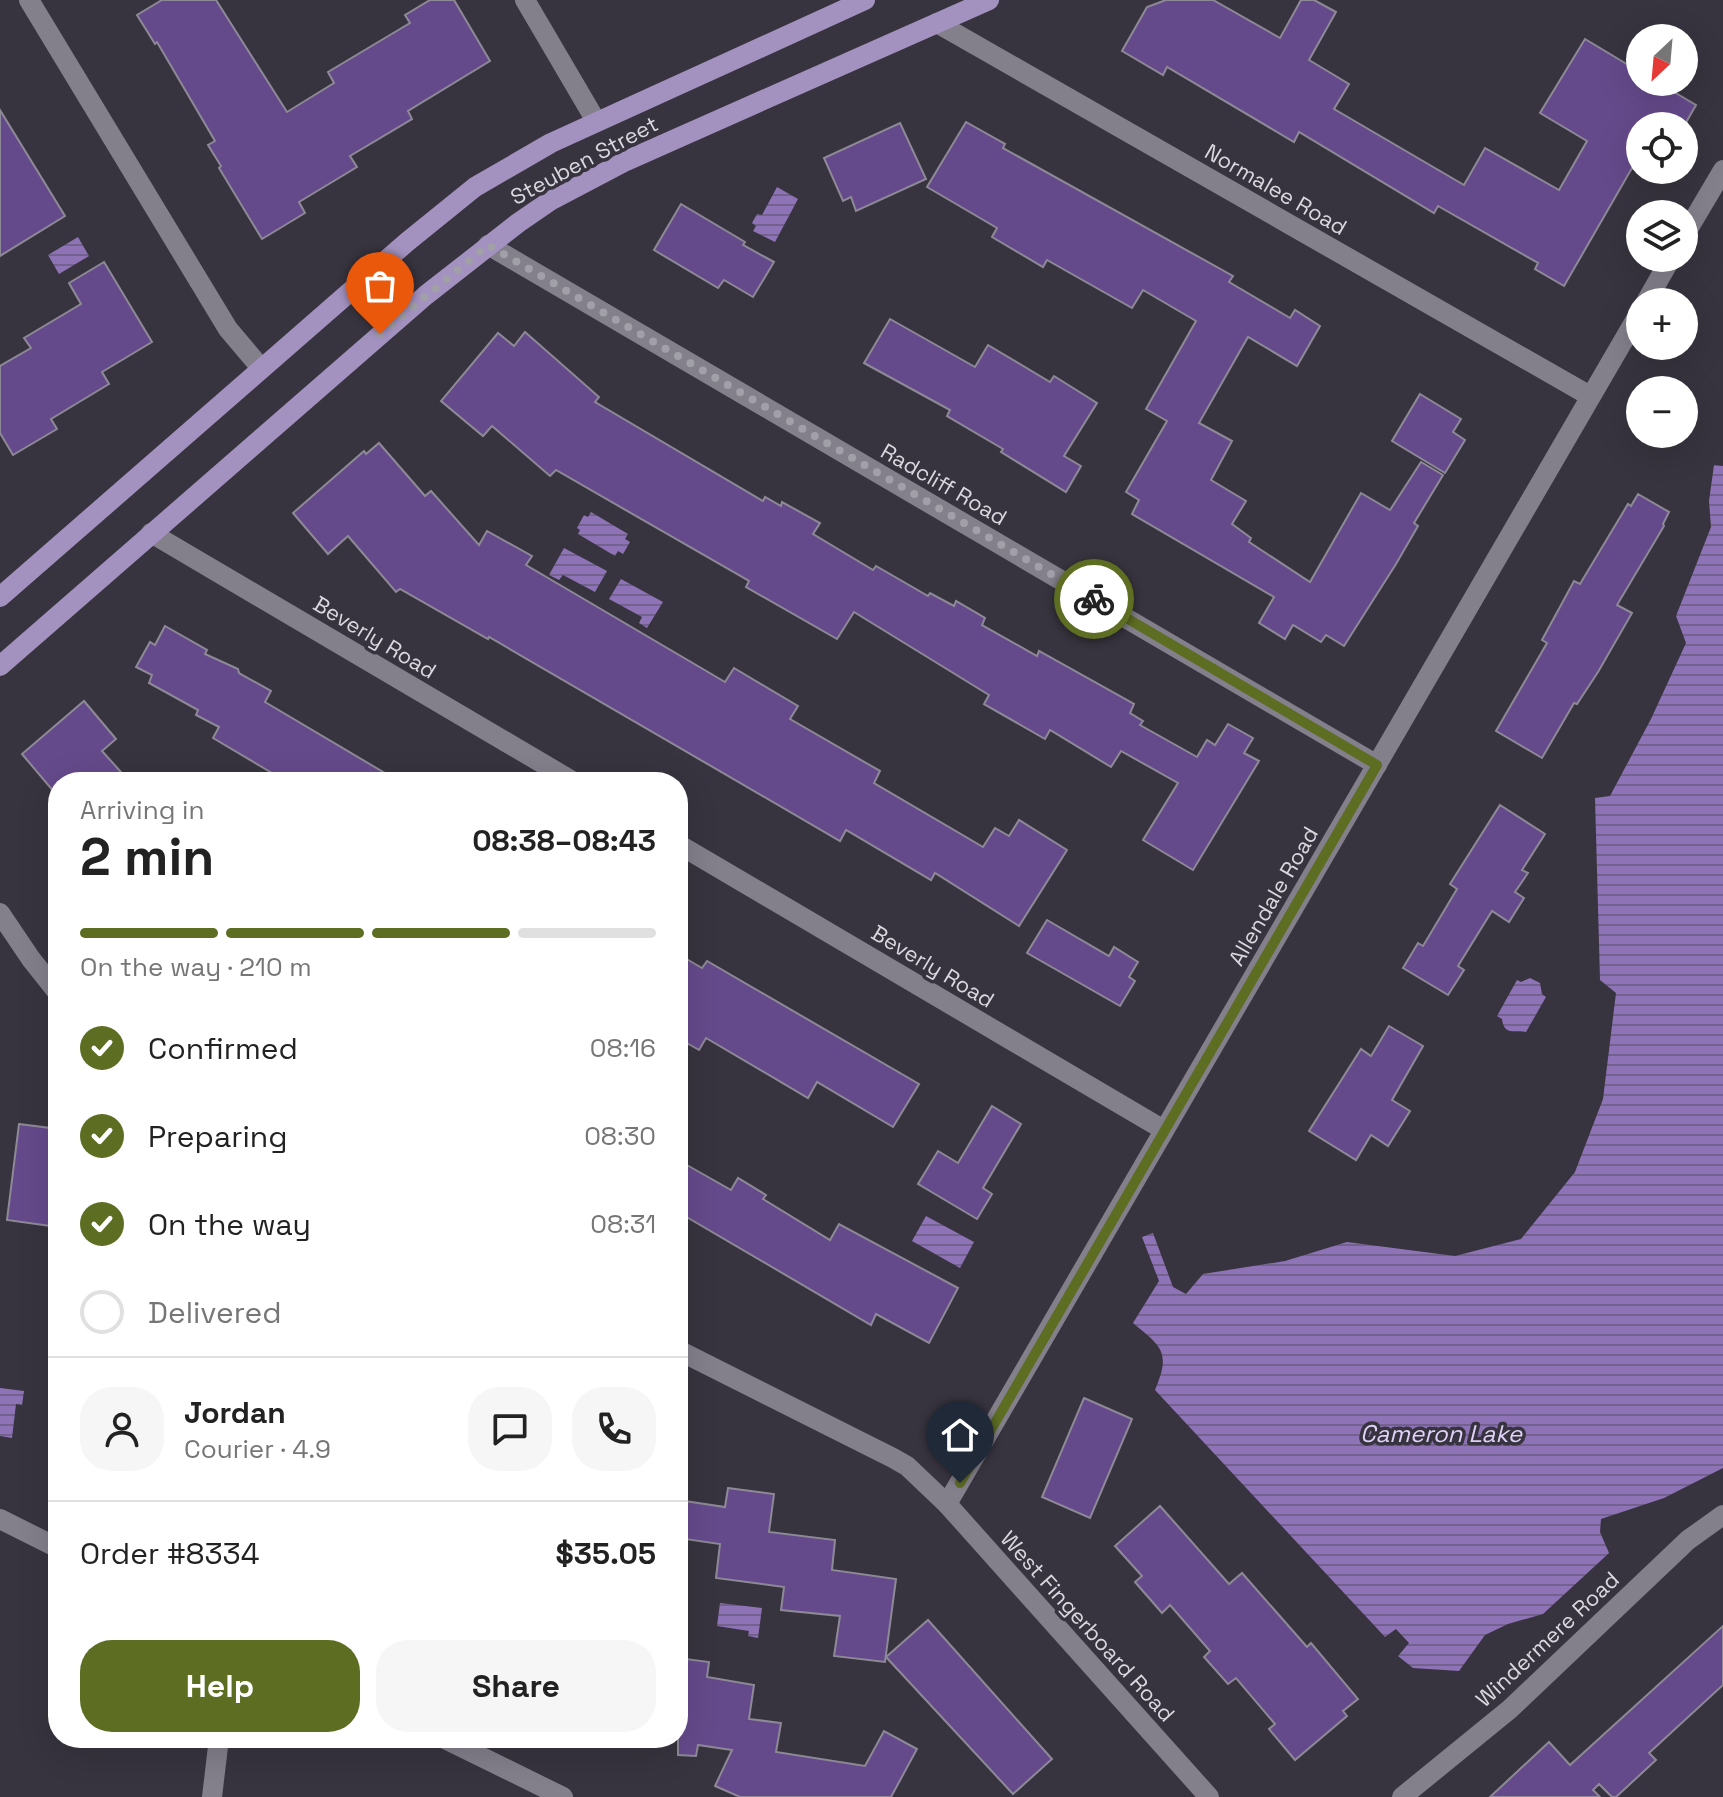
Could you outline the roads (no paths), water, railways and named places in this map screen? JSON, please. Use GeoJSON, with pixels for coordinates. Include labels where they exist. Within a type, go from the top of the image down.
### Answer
{"type":"FeatureCollection","features":[{"type":"Feature","properties":{"kind":"main road","name":"Steuben Street"},"geometry":{"type":"LineString","coordinates":[[0,597],[452,205],[512,165],[596,121],[865,0]]}},
{"type":"Feature","properties":{"kind":"main road","name":"Steuben Street"},"geometry":{"type":"LineString","coordinates":[[0,666],[426,295],[550,201],[626,161],[989,0]]}},
{"type":"Feature","properties":{"kind":"street"},"geometry":{"type":"LineString","coordinates":[[29,0],[228,329],[261,368]]}},
{"type":"Feature","properties":{"kind":"street"},"geometry":{"type":"LineString","coordinates":[[525,0],[596,121]]}},
{"type":"Feature","properties":{"kind":"street","name":"Normalee Road"},"geometry":{"type":"LineString","coordinates":[[937,23],[1590,396]]}},
{"type":"Feature","properties":{"kind":"street"},"geometry":{"type":"LineString","coordinates":[[1698,212],[1723,170]]}},
{"type":"Feature","properties":{"kind":"street","name":"Radcliff Road"},"geometry":{"type":"LineString","coordinates":[[488,245],[1377,765]]}},
{"type":"Feature","properties":{"kind":"street","name":"Allendale Road"},"geometry":{"type":"LineString","coordinates":[[947,1504],[1626,336]]}},
{"type":"Feature","properties":{"kind":"street","name":"Beverly Road"},"geometry":{"type":"LineString","coordinates":[[151,533],[557,772]]}},
{"type":"Feature","properties":{"kind":"street","name":"Beverly Road"},"geometry":{"type":"LineString","coordinates":[[688,850],[1164,1130]]}},
{"type":"Feature","properties":{"kind":"street"},"geometry":{"type":"LineString","coordinates":[[0,913],[48,979]]}},
{"type":"Feature","properties":{"kind":"street","name":"West Fingerboard Road"},"geometry":{"type":"LineString","coordinates":[[688,1355],[907,1466],[947,1504],[1209,1797]]}},
{"type":"Feature","properties":{"kind":"street","name":"Windermere Road"},"geometry":{"type":"LineString","coordinates":[[1402,1797],[1510,1709],[1688,1540],[1723,1515]]}},
{"type":"Feature","properties":{"kind":"street"},"geometry":{"type":"LineString","coordinates":[[0,1519],[48,1543]]}},
{"type":"Feature","properties":{"kind":"street"},"geometry":{"type":"LineString","coordinates":[[212,1797],[218,1748]]}},
{"type":"Feature","properties":{"kind":"street"},"geometry":{"type":"LineString","coordinates":[[463,1748],[563,1797]]}},
{"type":"Feature","properties":{"kind":"water"},"geometry":{"type":"Polygon","coordinates":[[[777,187],[798,199],[775,242],[753,231],[756,226],[752,223],[757,214],[762,215],[777,187]]]}},
{"type":"Feature","properties":{"kind":"water"},"geometry":{"type":"Polygon","coordinates":[[[78,237],[89,256],[59,274],[48,255],[78,237]]]}},
{"type":"Feature","properties":{"kind":"water","name":"Cameron Lake"},"geometry":{"type":"Polygon","coordinates":[[[1714,465],[1723,466],[1723,1468],[1664,1498],[1601,1519],[1600,1532],[1609,1553],[1543,1614],[1508,1624],[1485,1635],[1459,1671],[1413,1668],[1398,1656],[1409,1643],[1396,1629],[1385,1637],[1155,1390],[1162,1367],[1161,1351],[1133,1323],[1159,1281],[1142,1237],[1153,1233],[1173,1287],[1186,1294],[1203,1274],[1285,1261],[1347,1242],[1455,1256],[1521,1239],[1575,1172],[1603,1099],[1616,993],[1600,980],[1595,798],[1610,796],[1651,719],[1686,643],[1676,616],[1711,527],[1709,501],[1714,465]]]}},
{"type":"Feature","properties":{"kind":"water"},"geometry":{"type":"Polygon","coordinates":[[[591,512],[628,534],[625,539],[630,542],[623,554],[618,551],[615,556],[578,534],[580,530],[577,528],[584,515],[588,517],[591,512]]]}},
{"type":"Feature","properties":{"kind":"water"},"geometry":{"type":"Polygon","coordinates":[[[564,548],[607,571],[595,592],[563,575],[559,580],[549,575],[564,548]]]}},
{"type":"Feature","properties":{"kind":"water"},"geometry":{"type":"Polygon","coordinates":[[[621,579],[663,602],[647,628],[639,623],[642,617],[609,599],[621,579]]]}},
{"type":"Feature","properties":{"kind":"water"},"geometry":{"type":"Polygon","coordinates":[[[1530,978],[1540,983],[1542,994],[1546,997],[1526,1032],[1508,1030],[1497,1016],[1517,980],[1521,982],[1530,978]]]}},
{"type":"Feature","properties":{"kind":"water"},"geometry":{"type":"Polygon","coordinates":[[[926,1216],[974,1242],[960,1268],[912,1241],[926,1216]]]}},
{"type":"Feature","properties":{"kind":"water"},"geometry":{"type":"Polygon","coordinates":[[[0,1388],[24,1391],[22,1405],[16,1404],[12,1438],[0,1436],[0,1388]]]}},
{"type":"Feature","properties":{"kind":"water"},"geometry":{"type":"Polygon","coordinates":[[[720,1603],[762,1608],[758,1638],[748,1636],[749,1631],[717,1626],[720,1603]]]}}]}
